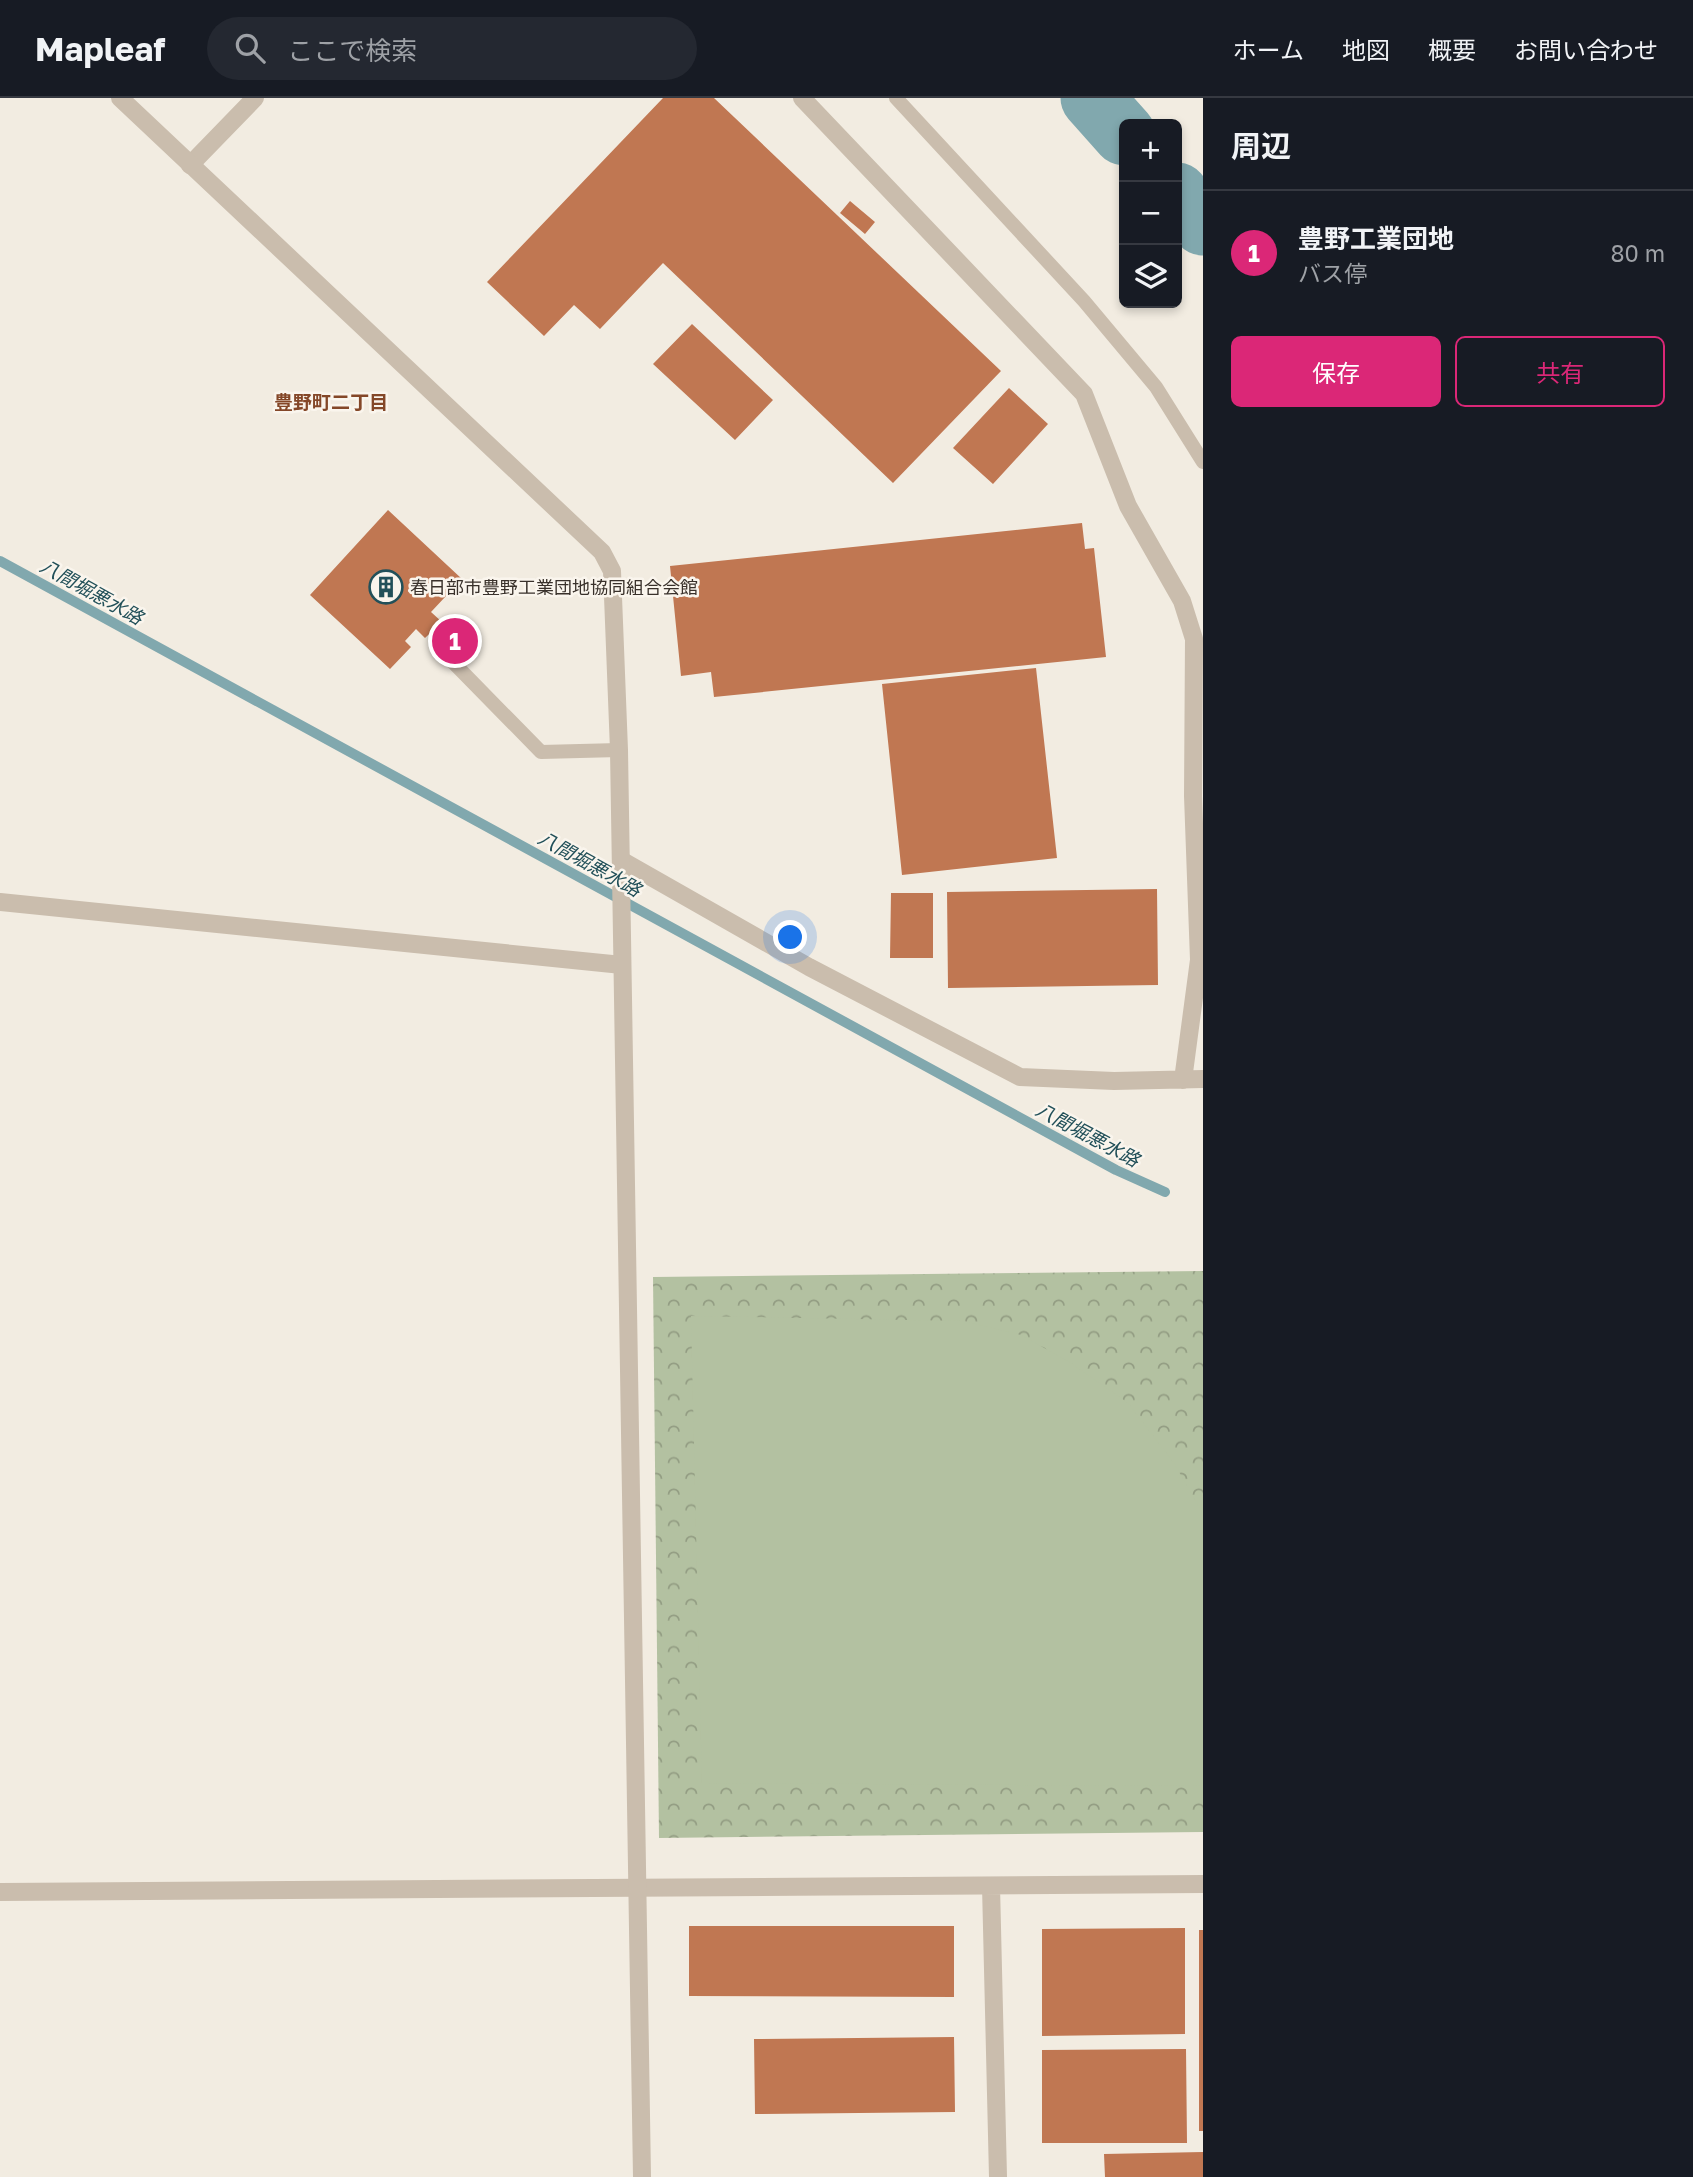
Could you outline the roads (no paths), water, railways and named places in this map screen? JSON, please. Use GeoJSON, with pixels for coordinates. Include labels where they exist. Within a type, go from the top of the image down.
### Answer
{"type":"FeatureCollection","features":[{"type":"Feature","properties":{"kind":"street"},"geometry":{"type":"LineString","coordinates":[[120,98],[602,552],[612,571],[616,594],[619,750],[642,2177]]}},
{"type":"Feature","properties":{"kind":"street"},"geometry":{"type":"LineString","coordinates":[[190,165],[255,98]]}},
{"type":"Feature","properties":{"kind":"street"},"geometry":{"type":"LineString","coordinates":[[802,98],[1084,394],[1128,506],[1182,601],[1194,639],[1193,796],[1199,960],[1183,1080]]}},
{"type":"Feature","properties":{"kind":"street"},"geometry":{"type":"LineString","coordinates":[[621,867],[1020,1077],[1203,1079]]}},
{"type":"Feature","properties":{"kind":"street"},"geometry":{"type":"LineString","coordinates":[[0,902],[622,965]]}},
{"type":"Feature","properties":{"kind":"street"},"geometry":{"type":"LineString","coordinates":[[0,1892],[1203,1884]]}},
{"type":"Feature","properties":{"kind":"street"},"geometry":{"type":"LineString","coordinates":[[991,1886],[998,2177]]}},
{"type":"Feature","properties":{"kind":"lane"},"geometry":{"type":"LineString","coordinates":[[896,98],[1092,311],[1156,387],[1203,462]]}},
{"type":"Feature","properties":{"kind":"lane"},"geometry":{"type":"LineString","coordinates":[[441,650],[541,752],[619,750]]}},
{"type":"Feature","properties":{"kind":"waterway"},"geometry":{"type":"LineString","coordinates":[[1092,98],[1119,128]]}},
{"type":"Feature","properties":{"kind":"waterway"},"geometry":{"type":"LineString","coordinates":[[1182,200],[1203,224]]}},
{"type":"Feature","properties":{"kind":"waterway","name":"八間堀悪水路"},"geometry":{"type":"LineString","coordinates":[[0,561],[1116,1170],[1165,1192]]}},
{"type":"Feature","properties":{"kind":"place","name":"春日部市豊野工業団地協同組合会館"},"geometry":{"type":"Point","coordinates":[386,587]}},
{"type":"Feature","properties":{"kind":"place","name":"豊野工業団地"},"geometry":{"type":"Point","coordinates":[455,641]}},
{"type":"Feature","properties":{"kind":"district","name":"豊野町二丁目"},"geometry":{"type":"Point","coordinates":[331,401]}}]}
